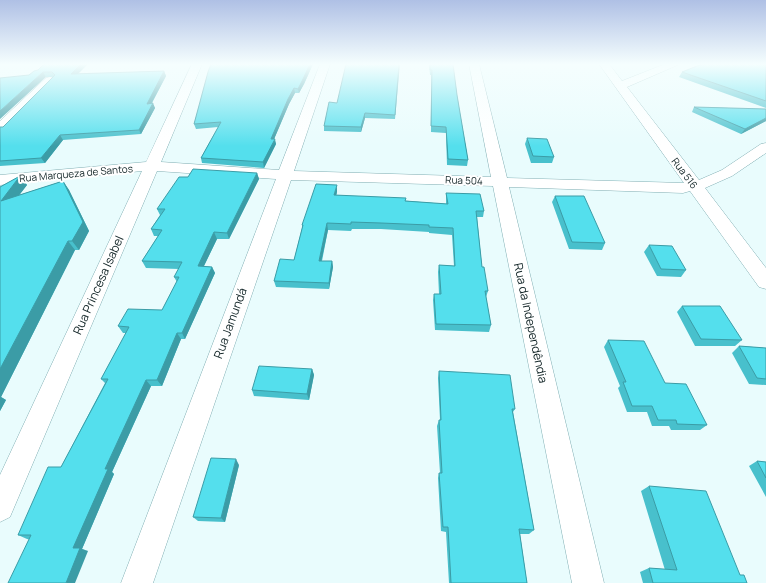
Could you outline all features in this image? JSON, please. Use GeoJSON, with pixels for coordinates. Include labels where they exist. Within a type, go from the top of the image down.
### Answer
{"type":"FeatureCollection","features":[{"type":"Feature","properties":{"kind":"street"},"geometry":{"type":"LineString","coordinates":[[0,128],[38,91]]}},
{"type":"Feature","properties":{"kind":"street","name":"Rua Princesa Isabel"},"geometry":{"type":"LineString","coordinates":[[0,507],[185,91]]}},
{"type":"Feature","properties":{"kind":"street","name":"Rua Jamundá"},"geometry":{"type":"LineString","coordinates":[[137,583],[283,175],[315,91]]}},
{"type":"Feature","properties":{"kind":"street","name":"Rua da Independêndia"},"geometry":{"type":"LineString","coordinates":[[480,91],[588,583]]}},
{"type":"Feature","properties":{"kind":"street","name":"Rua 516"},"geometry":{"type":"LineString","coordinates":[[624,91],[766,282]]}},
{"type":"Feature","properties":{"kind":"street","name":"Rua 504"},"geometry":{"type":"LineString","coordinates":[[152,166],[283,175],[501,181],[673,188],[696,186],[720,178],[766,147]]}},
{"type":"Feature","properties":{"kind":"street","name":"Rua Marqueza de Santos"},"geometry":{"type":"LineString","coordinates":[[0,180],[152,166]]}},
{"type":"Feature","properties":{"kind":"building"},"geometry":{"type":"Polygon","coordinates":[[[0,91],[22,91],[0,111],[0,91]]]}},
{"type":"Feature","properties":{"kind":"building"},"geometry":{"type":"Polygon","coordinates":[[[39,91],[154,91],[147,104],[153,103],[139,130],[60,135],[41,158],[0,161],[0,127],[3,127],[39,91]]]}},
{"type":"Feature","properties":{"kind":"building"},"geometry":{"type":"Polygon","coordinates":[[[203,91],[292,91],[271,139],[275,139],[263,162],[201,158],[221,122],[194,124],[203,91]]]}},
{"type":"Feature","properties":{"kind":"building"},"geometry":{"type":"Polygon","coordinates":[[[340,91],[397,91],[395,115],[365,113],[361,127],[324,126],[329,102],[337,103],[340,91]]]}},
{"type":"Feature","properties":{"kind":"building"},"geometry":{"type":"Polygon","coordinates":[[[432,91],[457,91],[468,160],[448,159],[446,127],[431,126],[432,91]]]}},
{"type":"Feature","properties":{"kind":"building"},"geometry":{"type":"Polygon","coordinates":[[[738,91],[766,91],[766,101],[738,91]]]}},
{"type":"Feature","properties":{"kind":"building"},"geometry":{"type":"Polygon","coordinates":[[[694,107],[766,109],[766,118],[745,129],[694,107]]]}},
{"type":"Feature","properties":{"kind":"building"},"geometry":{"type":"Polygon","coordinates":[[[527,138],[547,139],[554,157],[533,156],[527,138]]]}},
{"type":"Feature","properties":{"kind":"building"},"geometry":{"type":"Polygon","coordinates":[[[193,169],[257,173],[227,233],[214,232],[198,266],[212,267],[182,333],[177,333],[157,380],[146,380],[105,469],[108,469],[73,548],[80,548],[66,583],[8,583],[31,535],[18,535],[48,467],[61,467],[108,379],[101,379],[129,327],[118,326],[128,309],[162,310],[179,277],[174,277],[182,262],[142,261],[162,230],[151,229],[165,209],[157,209],[179,177],[188,177],[193,169]]]}},
{"type":"Feature","properties":{"kind":"building"},"geometry":{"type":"Polygon","coordinates":[[[20,176],[1,201],[63,181],[83,222],[72,241],[68,241],[0,369],[0,187],[20,176]]]}},
{"type":"Feature","properties":{"kind":"building"},"geometry":{"type":"Polygon","coordinates":[[[316,184],[337,185],[334,195],[406,198],[405,201],[448,204],[446,193],[480,194],[484,211],[476,211],[482,267],[484,267],[488,291],[485,291],[491,325],[436,324],[434,294],[441,294],[439,265],[455,266],[453,228],[429,227],[429,225],[381,223],[327,223],[319,261],[332,261],[329,283],[274,281],[280,259],[294,260],[302,225],[316,184]]]}},
{"type":"Feature","properties":{"kind":"building"},"geometry":{"type":"Polygon","coordinates":[[[555,196],[584,196],[605,243],[572,242],[555,196]]]}},
{"type":"Feature","properties":{"kind":"building"},"geometry":{"type":"Polygon","coordinates":[[[649,245],[672,246],[686,270],[661,269],[649,245]]]}},
{"type":"Feature","properties":{"kind":"building"},"geometry":{"type":"Polygon","coordinates":[[[682,306],[720,306],[742,340],[701,339],[682,306]]]}},
{"type":"Feature","properties":{"kind":"building"},"geometry":{"type":"Polygon","coordinates":[[[608,340],[644,341],[665,383],[686,384],[707,425],[677,424],[676,420],[658,420],[652,406],[632,406],[623,382],[626,382],[608,340]]]}},
{"type":"Feature","properties":{"kind":"building"},"geometry":{"type":"Polygon","coordinates":[[[739,346],[766,348],[766,379],[757,378],[739,346]]]}},
{"type":"Feature","properties":{"kind":"building"},"geometry":{"type":"Polygon","coordinates":[[[259,366],[312,369],[307,394],[252,390],[259,366]]]}},
{"type":"Feature","properties":{"kind":"building"},"geometry":{"type":"Polygon","coordinates":[[[439,371],[510,375],[515,409],[512,409],[534,530],[519,529],[527,583],[451,583],[448,527],[443,527],[439,473],[442,473],[439,420],[441,420],[439,371]]]}},
{"type":"Feature","properties":{"kind":"building"},"geometry":{"type":"Polygon","coordinates":[[[211,458],[236,459],[221,518],[193,517],[211,458]]]}},
{"type":"Feature","properties":{"kind":"building"},"geometry":{"type":"Polygon","coordinates":[[[757,461],[766,462],[766,478],[757,461]]]}},
{"type":"Feature","properties":{"kind":"building"},"geometry":{"type":"Polygon","coordinates":[[[649,486],[706,491],[740,575],[744,575],[747,583],[653,583],[649,568],[677,570],[649,486]]]}}]}
